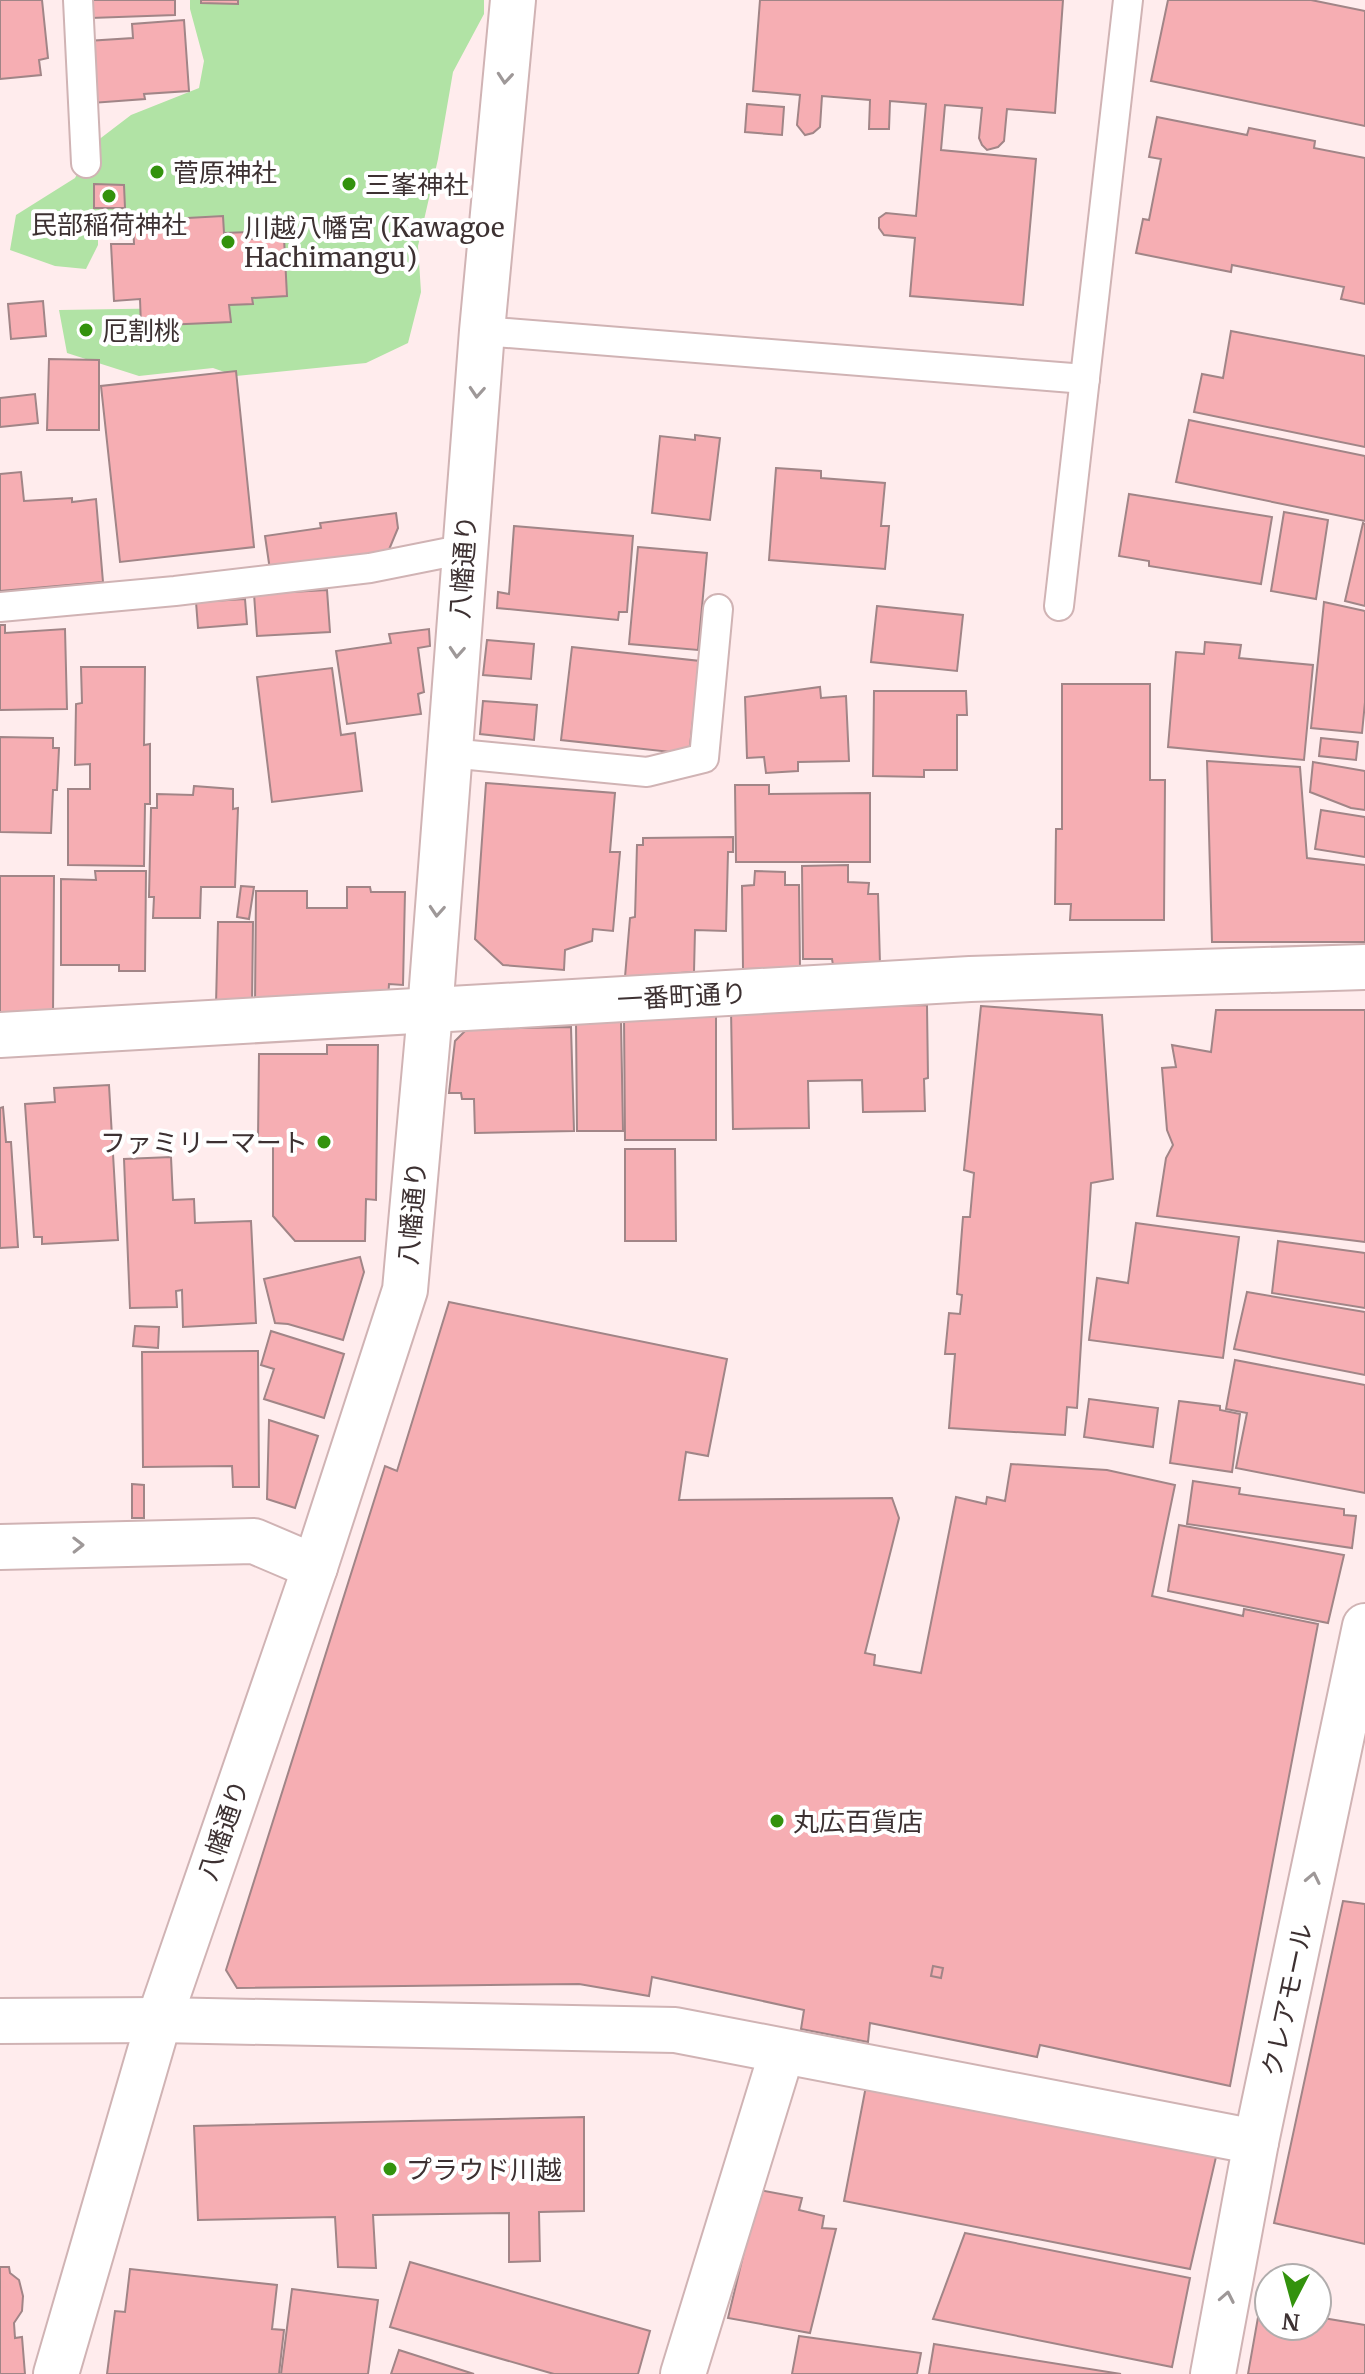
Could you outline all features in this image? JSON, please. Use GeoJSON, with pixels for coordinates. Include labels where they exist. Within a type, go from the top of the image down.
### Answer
{"type":"FeatureCollection","features":[{"type":"Feature","properties":{"kind":"street","name":"八幡通り"},"geometry":{"type":"LineString","coordinates":[[56,2374],[159,2020],[315,1567],[405,1290],[430,1012],[482,331],[513,0]]}},
{"type":"Feature","properties":{"kind":"street","name":"一番町通り"},"geometry":{"type":"LineString","coordinates":[[0,1035],[970,979],[1365,967]]}},
{"type":"Feature","properties":{"kind":"street"},"geometry":{"type":"LineString","coordinates":[[0,1547],[254,1541],[315,1567]]}},
{"type":"Feature","properties":{"kind":"street","name":"クレアモール"},"geometry":{"type":"LineString","coordinates":[[1213,2374],[1256,2142],[1365,1626]]}},
{"type":"Feature","properties":{"kind":"street"},"geometry":{"type":"LineString","coordinates":[[0,2021],[159,2020],[675,2030],[1256,2142]]}},
{"type":"Feature","properties":{"kind":"street"},"geometry":{"type":"LineString","coordinates":[[683,2374],[782,2052]]}},
{"type":"Feature","properties":{"kind":"lane"},"geometry":{"type":"LineString","coordinates":[[78,0],[86,163]]}},
{"type":"Feature","properties":{"kind":"lane"},"geometry":{"type":"LineString","coordinates":[[1059,606],[1128,0]]}},
{"type":"Feature","properties":{"kind":"lane"},"geometry":{"type":"LineString","coordinates":[[482,331],[1085,379]]}},
{"type":"Feature","properties":{"kind":"lane"},"geometry":{"type":"LineString","coordinates":[[0,607],[175,591],[370,568],[465,549]]}},
{"type":"Feature","properties":{"kind":"lane"},"geometry":{"type":"LineString","coordinates":[[449,753],[647,772],[704,758],[718,609]]}},
{"type":"Feature","properties":{"kind":"green space"},"geometry":{"type":"Polygon","coordinates":[[[190,0],[484,0],[484,14],[453,72],[438,159],[418,246],[421,292],[408,343],[366,363],[236,376],[213,368],[139,376],[67,353],[59,310],[185,308],[151,227],[98,234],[98,245],[86,269],[55,266],[10,250],[16,215],[75,178],[93,144],[131,115],[199,88],[204,61],[190,0]]]}},
{"type":"Feature","properties":{"kind":"building"},"geometry":{"type":"Polygon","coordinates":[[[0,0],[42,0],[48,58],[39,60],[41,75],[0,79],[0,0]]]}},
{"type":"Feature","properties":{"kind":"building"},"geometry":{"type":"Polygon","coordinates":[[[90,0],[175,0],[175,15],[91,18],[90,0]]]}},
{"type":"Feature","properties":{"kind":"building"},"geometry":{"type":"Polygon","coordinates":[[[201,0],[238,0],[238,4],[201,3],[201,0]]]}},
{"type":"Feature","properties":{"kind":"building"},"geometry":{"type":"Polygon","coordinates":[[[760,0],[1063,0],[1055,113],[1007,109],[1004,141],[998,147],[987,150],[979,138],[982,108],[945,105],[941,150],[1036,159],[1023,305],[910,296],[915,238],[884,235],[879,228],[879,218],[886,213],[916,216],[926,104],[890,101],[889,129],[869,129],[870,100],[822,96],[820,127],[805,135],[797,125],[800,95],[753,91],[760,0]]]}},
{"type":"Feature","properties":{"kind":"building"},"geometry":{"type":"Polygon","coordinates":[[[1168,0],[1311,0],[1365,11],[1365,126],[1151,81],[1168,0]]]}},
{"type":"Feature","properties":{"kind":"building"},"geometry":{"type":"Polygon","coordinates":[[[184,20],[189,91],[144,94],[145,99],[92,103],[87,41],[133,38],[132,24],[184,20]]]}},
{"type":"Feature","properties":{"kind":"building"},"geometry":{"type":"Polygon","coordinates":[[[747,104],[784,107],[782,135],[745,132],[747,104]]]}},
{"type":"Feature","properties":{"kind":"building"},"geometry":{"type":"Polygon","coordinates":[[[1157,117],[1247,135],[1249,128],[1315,141],[1314,148],[1365,158],[1365,304],[1341,299],[1344,287],[1232,265],[1231,272],[1136,253],[1143,219],[1149,220],[1161,159],[1149,157],[1157,117]]]}},
{"type":"Feature","properties":{"kind":"building","name":"民部稲荷神社"},"geometry":{"type":"Polygon","coordinates":[[[94,184],[124,185],[125,208],[94,208],[94,184]]]}},
{"type":"Feature","properties":{"kind":"building"},"geometry":{"type":"Polygon","coordinates":[[[223,216],[224,233],[249,232],[249,239],[284,238],[287,296],[252,298],[253,304],[229,305],[231,322],[141,326],[140,299],[114,301],[111,244],[134,244],[133,221],[223,216]]]}},
{"type":"Feature","properties":{"kind":"building"},"geometry":{"type":"Polygon","coordinates":[[[43,301],[46,336],[11,339],[8,304],[43,301]]]}},
{"type":"Feature","properties":{"kind":"building"},"geometry":{"type":"Polygon","coordinates":[[[1231,331],[1365,356],[1365,447],[1194,412],[1202,374],[1223,378],[1231,331]]]}},
{"type":"Feature","properties":{"kind":"building"},"geometry":{"type":"Polygon","coordinates":[[[49,359],[99,360],[99,430],[47,430],[49,359]]]}},
{"type":"Feature","properties":{"kind":"building"},"geometry":{"type":"Polygon","coordinates":[[[236,371],[254,547],[120,562],[101,386],[236,371]]]}},
{"type":"Feature","properties":{"kind":"building"},"geometry":{"type":"Polygon","coordinates":[[[35,394],[38,423],[0,427],[0,398],[35,394]]]}},
{"type":"Feature","properties":{"kind":"building"},"geometry":{"type":"Polygon","coordinates":[[[1189,420],[1365,456],[1365,521],[1176,482],[1189,420]]]}},
{"type":"Feature","properties":{"kind":"building"},"geometry":{"type":"Polygon","coordinates":[[[695,435],[720,438],[710,520],[652,513],[660,436],[695,440],[695,435]]]}},
{"type":"Feature","properties":{"kind":"building"},"geometry":{"type":"Polygon","coordinates":[[[776,468],[821,471],[821,478],[885,483],[881,526],[889,526],[885,569],[769,560],[776,468]]]}},
{"type":"Feature","properties":{"kind":"building"},"geometry":{"type":"Polygon","coordinates":[[[21,472],[24,501],[96,499],[103,582],[0,591],[0,474],[21,472]]]}},
{"type":"Feature","properties":{"kind":"building"},"geometry":{"type":"Polygon","coordinates":[[[1129,494],[1272,517],[1261,584],[1149,566],[1149,561],[1119,556],[1129,494]]]}},
{"type":"Feature","properties":{"kind":"building"},"geometry":{"type":"Polygon","coordinates":[[[1284,512],[1328,520],[1316,599],[1271,591],[1284,512]]]}},
{"type":"Feature","properties":{"kind":"building"},"geometry":{"type":"Polygon","coordinates":[[[396,513],[398,528],[388,552],[270,570],[265,536],[321,528],[320,523],[396,513]]]}},
{"type":"Feature","properties":{"kind":"building"},"geometry":{"type":"Polygon","coordinates":[[[1365,524],[1365,606],[1345,601],[1365,524]]]}},
{"type":"Feature","properties":{"kind":"building"},"geometry":{"type":"Polygon","coordinates":[[[514,526],[633,536],[627,612],[619,612],[618,620],[497,608],[498,592],[509,594],[514,526]]]}},
{"type":"Feature","properties":{"kind":"building"},"geometry":{"type":"Polygon","coordinates":[[[638,547],[707,553],[698,650],[629,644],[638,547]]]}},
{"type":"Feature","properties":{"kind":"building"},"geometry":{"type":"Polygon","coordinates":[[[327,590],[330,632],[257,636],[254,594],[327,590]]]}},
{"type":"Feature","properties":{"kind":"building"},"geometry":{"type":"Polygon","coordinates":[[[245,599],[247,624],[198,628],[196,602],[245,599]]]}},
{"type":"Feature","properties":{"kind":"building"},"geometry":{"type":"Polygon","coordinates":[[[1324,602],[1365,611],[1362,733],[1311,728],[1324,602]]]}},
{"type":"Feature","properties":{"kind":"building"},"geometry":{"type":"Polygon","coordinates":[[[877,606],[963,615],[957,671],[871,662],[877,606]]]}},
{"type":"Feature","properties":{"kind":"building"},"geometry":{"type":"Polygon","coordinates":[[[0,625],[5,625],[5,633],[65,629],[67,709],[0,710],[0,625]]]}},
{"type":"Feature","properties":{"kind":"building"},"geometry":{"type":"Polygon","coordinates":[[[429,629],[430,646],[418,648],[424,692],[418,694],[421,714],[347,724],[336,651],[391,643],[389,634],[429,629]]]}},
{"type":"Feature","properties":{"kind":"building"},"geometry":{"type":"Polygon","coordinates":[[[487,640],[534,644],[531,679],[483,675],[487,640]]]}},
{"type":"Feature","properties":{"kind":"building"},"geometry":{"type":"Polygon","coordinates":[[[1205,642],[1241,645],[1239,658],[1313,665],[1304,760],[1168,747],[1176,652],[1204,654],[1205,642]]]}},
{"type":"Feature","properties":{"kind":"building"},"geometry":{"type":"Polygon","coordinates":[[[572,647],[700,661],[689,754],[561,740],[572,647]]]}},
{"type":"Feature","properties":{"kind":"building"},"geometry":{"type":"Polygon","coordinates":[[[81,667],[145,667],[144,745],[150,744],[150,804],[145,804],[144,866],[68,865],[68,789],[90,789],[90,764],[75,765],[76,704],[82,703],[81,667]]]}},
{"type":"Feature","properties":{"kind":"building"},"geometry":{"type":"Polygon","coordinates":[[[332,668],[341,735],[355,733],[362,791],[272,802],[257,677],[332,668]]]}},
{"type":"Feature","properties":{"kind":"building"},"geometry":{"type":"Polygon","coordinates":[[[1062,684],[1150,684],[1150,780],[1165,780],[1164,920],[1070,920],[1071,904],[1055,904],[1056,829],[1062,829],[1062,684]]]}},
{"type":"Feature","properties":{"kind":"building"},"geometry":{"type":"Polygon","coordinates":[[[820,687],[821,698],[846,696],[849,761],[798,762],[798,771],[766,773],[764,757],[747,758],[745,697],[820,687]]]}},
{"type":"Feature","properties":{"kind":"building"},"geometry":{"type":"Polygon","coordinates":[[[874,691],[966,691],[967,715],[957,715],[957,770],[924,770],[924,777],[873,776],[874,691]]]}},
{"type":"Feature","properties":{"kind":"building"},"geometry":{"type":"Polygon","coordinates":[[[483,701],[537,705],[534,740],[480,734],[483,701]]]}},
{"type":"Feature","properties":{"kind":"building"},"geometry":{"type":"Polygon","coordinates":[[[0,737],[53,738],[53,748],[59,748],[51,833],[0,832],[0,737]]]}},
{"type":"Feature","properties":{"kind":"building"},"geometry":{"type":"Polygon","coordinates":[[[1321,738],[1358,742],[1356,760],[1319,756],[1321,738]]]}},
{"type":"Feature","properties":{"kind":"building"},"geometry":{"type":"Polygon","coordinates":[[[1207,761],[1300,767],[1307,858],[1365,865],[1365,942],[1212,942],[1207,761]]]}},
{"type":"Feature","properties":{"kind":"building"},"geometry":{"type":"Polygon","coordinates":[[[1313,762],[1365,771],[1365,810],[1351,808],[1310,792],[1313,762]]]}},
{"type":"Feature","properties":{"kind":"building"},"geometry":{"type":"Polygon","coordinates":[[[486,783],[615,793],[610,852],[620,852],[613,931],[593,929],[592,941],[565,950],[564,970],[503,965],[475,939],[486,783]]]}},
{"type":"Feature","properties":{"kind":"building"},"geometry":{"type":"Polygon","coordinates":[[[735,785],[769,785],[769,794],[870,793],[870,862],[736,862],[735,785]]]}},
{"type":"Feature","properties":{"kind":"building"},"geometry":{"type":"Polygon","coordinates":[[[194,786],[233,789],[233,809],[238,808],[235,887],[201,887],[200,918],[153,918],[154,897],[149,897],[151,808],[157,808],[157,794],[193,795],[194,786]]]}},
{"type":"Feature","properties":{"kind":"building"},"geometry":{"type":"Polygon","coordinates":[[[1321,810],[1365,817],[1365,857],[1315,849],[1321,810]]]}},
{"type":"Feature","properties":{"kind":"building"},"geometry":{"type":"Polygon","coordinates":[[[733,837],[733,852],[728,852],[726,931],[695,930],[694,972],[625,977],[630,918],[635,917],[637,845],[643,845],[643,838],[733,837]]]}},
{"type":"Feature","properties":{"kind":"building"},"geometry":{"type":"Polygon","coordinates":[[[848,865],[848,882],[869,883],[868,894],[878,894],[880,964],[833,965],[832,959],[803,959],[802,866],[848,865]]]}},
{"type":"Feature","properties":{"kind":"building"},"geometry":{"type":"Polygon","coordinates":[[[95,871],[146,871],[145,971],[119,971],[119,965],[61,965],[61,879],[96,880],[95,871]]]}},
{"type":"Feature","properties":{"kind":"building"},"geometry":{"type":"Polygon","coordinates":[[[755,871],[785,872],[785,885],[799,885],[800,968],[743,969],[742,886],[754,885],[755,871]]]}},
{"type":"Feature","properties":{"kind":"building"},"geometry":{"type":"Polygon","coordinates":[[[0,876],[54,876],[53,1015],[0,1014],[0,876]]]}},
{"type":"Feature","properties":{"kind":"building"},"geometry":{"type":"Polygon","coordinates":[[[241,886],[254,887],[249,919],[237,917],[241,886]]]}},
{"type":"Feature","properties":{"kind":"building"},"geometry":{"type":"Polygon","coordinates":[[[347,887],[370,887],[371,892],[405,892],[403,985],[389,984],[388,999],[255,1006],[256,891],[307,891],[307,908],[347,908],[347,887]]]}},
{"type":"Feature","properties":{"kind":"building"},"geometry":{"type":"Polygon","coordinates":[[[218,922],[253,922],[252,1005],[216,1005],[218,922]]]}},
{"type":"Feature","properties":{"kind":"building"},"geometry":{"type":"Polygon","coordinates":[[[927,1005],[925,1111],[863,1112],[862,1080],[808,1081],[809,1128],[733,1129],[731,1009],[927,1005]]]}},
{"type":"Feature","properties":{"kind":"building"},"geometry":{"type":"Polygon","coordinates":[[[981,1006],[1102,1015],[1113,1179],[1091,1183],[1077,1408],[1067,1407],[1065,1435],[949,1428],[955,1354],[945,1354],[949,1313],[960,1314],[962,1295],[957,1294],[963,1217],[970,1217],[974,1173],[964,1170],[981,1006]]]}},
{"type":"Feature","properties":{"kind":"building"},"geometry":{"type":"Polygon","coordinates":[[[1216,1010],[1365,1010],[1365,1242],[1157,1216],[1166,1158],[1173,1145],[1167,1130],[1162,1068],[1176,1067],[1172,1045],[1211,1052],[1216,1010]]]}},
{"type":"Feature","properties":{"kind":"building"},"geometry":{"type":"Polygon","coordinates":[[[716,1011],[716,1140],[625,1140],[624,1017],[716,1011]]]}},
{"type":"Feature","properties":{"kind":"building"},"geometry":{"type":"Polygon","coordinates":[[[576,1021],[621,1021],[623,1131],[577,1131],[576,1021]]]}},
{"type":"Feature","properties":{"kind":"building"},"geometry":{"type":"Polygon","coordinates":[[[571,1027],[574,1131],[475,1133],[474,1099],[462,1099],[461,1093],[449,1093],[455,1041],[467,1029],[571,1027]]]}},
{"type":"Feature","properties":{"kind":"building"},"geometry":{"type":"Polygon","coordinates":[[[327,1045],[378,1045],[376,1200],[366,1199],[365,1241],[295,1241],[273,1216],[273,1141],[258,1140],[259,1054],[327,1054],[327,1045]]]}},
{"type":"Feature","properties":{"kind":"building"},"geometry":{"type":"Polygon","coordinates":[[[109,1085],[118,1240],[42,1244],[42,1237],[34,1237],[25,1104],[55,1102],[54,1088],[109,1085]]]}},
{"type":"Feature","properties":{"kind":"building"},"geometry":{"type":"Polygon","coordinates":[[[3,1107],[6,1142],[11,1142],[18,1247],[0,1248],[0,1108],[3,1107]]]}},
{"type":"Feature","properties":{"kind":"building"},"geometry":{"type":"Polygon","coordinates":[[[625,1149],[675,1149],[676,1241],[625,1241],[625,1149]]]}},
{"type":"Feature","properties":{"kind":"building"},"geometry":{"type":"Polygon","coordinates":[[[171,1157],[173,1200],[194,1199],[195,1223],[251,1221],[256,1323],[183,1327],[182,1290],[176,1291],[177,1307],[130,1308],[124,1159],[171,1157]]]}},
{"type":"Feature","properties":{"kind":"building"},"geometry":{"type":"Polygon","coordinates":[[[1136,1223],[1239,1237],[1223,1358],[1089,1340],[1097,1278],[1128,1283],[1136,1223]]]}},
{"type":"Feature","properties":{"kind":"building"},"geometry":{"type":"Polygon","coordinates":[[[1278,1241],[1365,1253],[1365,1308],[1272,1293],[1278,1241]]]}},
{"type":"Feature","properties":{"kind":"building"},"geometry":{"type":"Polygon","coordinates":[[[360,1257],[364,1272],[343,1340],[275,1323],[264,1279],[360,1257]]]}},
{"type":"Feature","properties":{"kind":"building"},"geometry":{"type":"Polygon","coordinates":[[[1247,1292],[1365,1312],[1365,1375],[1234,1349],[1247,1292]]]}},
{"type":"Feature","properties":{"kind":"building","name":"丸広百貨店"},"geometry":{"type":"Polygon","coordinates":[[[449,1302],[727,1359],[708,1456],[686,1452],[679,1500],[892,1498],[899,1518],[865,1653],[875,1655],[874,1665],[921,1673],[956,1497],[986,1504],[987,1497],[1005,1501],[1011,1464],[1107,1470],[1175,1485],[1152,1596],[1243,1616],[1244,1609],[1318,1624],[1230,2086],[1040,2045],[1037,2057],[870,2023],[868,2042],[801,2029],[804,2010],[652,1977],[649,1996],[579,1984],[237,1988],[226,1970],[385,1466],[397,1471],[449,1302]]]}},
{"type":"Feature","properties":{"kind":"building"},"geometry":{"type":"Polygon","coordinates":[[[135,1326],[159,1327],[158,1348],[133,1346],[135,1326]]]}},
{"type":"Feature","properties":{"kind":"building"},"geometry":{"type":"Polygon","coordinates":[[[271,1331],[344,1354],[324,1418],[264,1399],[274,1369],[261,1365],[271,1331]]]}},
{"type":"Feature","properties":{"kind":"building"},"geometry":{"type":"Polygon","coordinates":[[[258,1351],[259,1487],[233,1487],[232,1466],[143,1467],[142,1352],[258,1351]]]}},
{"type":"Feature","properties":{"kind":"building"},"geometry":{"type":"Polygon","coordinates":[[[1235,1360],[1365,1385],[1365,1493],[1236,1468],[1247,1413],[1226,1409],[1235,1360]]]}},
{"type":"Feature","properties":{"kind":"building"},"geometry":{"type":"Polygon","coordinates":[[[1089,1399],[1158,1408],[1153,1447],[1084,1437],[1089,1399]]]}},
{"type":"Feature","properties":{"kind":"building"},"geometry":{"type":"Polygon","coordinates":[[[1179,1401],[1220,1406],[1220,1410],[1240,1414],[1232,1472],[1170,1463],[1179,1401]]]}},
{"type":"Feature","properties":{"kind":"building"},"geometry":{"type":"Polygon","coordinates":[[[269,1420],[318,1436],[295,1508],[267,1499],[269,1420]]]}},
{"type":"Feature","properties":{"kind":"building"},"geometry":{"type":"Polygon","coordinates":[[[1193,1481],[1240,1488],[1239,1494],[1344,1509],[1344,1515],[1356,1516],[1352,1548],[1187,1524],[1193,1481]]]}},
{"type":"Feature","properties":{"kind":"building"},"geometry":{"type":"Polygon","coordinates":[[[132,1484],[144,1485],[144,1518],[132,1518],[132,1484]]]}},
{"type":"Feature","properties":{"kind":"building"},"geometry":{"type":"Polygon","coordinates":[[[1179,1525],[1344,1555],[1328,1623],[1168,1591],[1179,1525]]]}},
{"type":"Feature","properties":{"kind":"building"},"geometry":{"type":"Polygon","coordinates":[[[1343,1901],[1365,1904],[1365,2244],[1274,2223],[1343,1901]]]}},
{"type":"Feature","properties":{"kind":"building"},"geometry":{"type":"Polygon","coordinates":[[[933,1966],[943,1968],[941,1978],[931,1976],[933,1966]]]}},
{"type":"Feature","properties":{"kind":"building"},"geometry":{"type":"Polygon","coordinates":[[[866,2086],[1216,2157],[1190,2269],[844,2201],[866,2086]]]}},
{"type":"Feature","properties":{"kind":"building","name":"プラウド川越"},"geometry":{"type":"Polygon","coordinates":[[[584,2117],[584,2211],[539,2212],[540,2261],[509,2262],[509,2213],[373,2215],[376,2268],[338,2267],[335,2217],[198,2220],[194,2126],[584,2117]]]}},
{"type":"Feature","properties":{"kind":"building"},"geometry":{"type":"Polygon","coordinates":[[[759,2190],[802,2198],[799,2210],[824,2216],[822,2228],[836,2229],[810,2333],[728,2318],[759,2190]]]}},
{"type":"Feature","properties":{"kind":"building"},"geometry":{"type":"Polygon","coordinates":[[[965,2233],[1190,2278],[1172,2367],[933,2319],[965,2233]]]}},
{"type":"Feature","properties":{"kind":"building"},"geometry":{"type":"Polygon","coordinates":[[[410,2262],[650,2331],[638,2374],[554,2374],[390,2327],[410,2262]]]}},
{"type":"Feature","properties":{"kind":"building"},"geometry":{"type":"Polygon","coordinates":[[[0,2267],[9,2267],[10,2273],[19,2280],[23,2296],[22,2311],[14,2323],[15,2338],[22,2337],[25,2374],[0,2374],[0,2267]]]}},
{"type":"Feature","properties":{"kind":"building"},"geometry":{"type":"Polygon","coordinates":[[[130,2269],[277,2285],[272,2329],[284,2330],[279,2374],[107,2374],[115,2311],[125,2312],[130,2269]]]}},
{"type":"Feature","properties":{"kind":"building"},"geometry":{"type":"Polygon","coordinates":[[[292,2289],[378,2300],[368,2374],[281,2374],[292,2289]]]}},
{"type":"Feature","properties":{"kind":"building"},"geometry":{"type":"Polygon","coordinates":[[[1333,2320],[1365,2325],[1365,2374],[1248,2374],[1254,2342],[1333,2342],[1333,2320]]]}},
{"type":"Feature","properties":{"kind":"building"},"geometry":{"type":"Polygon","coordinates":[[[799,2336],[921,2353],[917,2374],[792,2374],[799,2336]]]}},
{"type":"Feature","properties":{"kind":"building"},"geometry":{"type":"Polygon","coordinates":[[[934,2344],[1121,2374],[929,2374],[934,2344]]]}},
{"type":"Feature","properties":{"kind":"building"},"geometry":{"type":"Polygon","coordinates":[[[399,2350],[474,2374],[391,2374],[399,2350]]]}},
{"type":"Feature","properties":{"kind":"place","name":"菅原神社"},"geometry":{"type":"Point","coordinates":[157,172]}},
{"type":"Feature","properties":{"kind":"place","name":"三峯神社"},"geometry":{"type":"Point","coordinates":[349,184]}},
{"type":"Feature","properties":{"kind":"place","name":"民部稲荷神社"},"geometry":{"type":"Point","coordinates":[109,196]}},
{"type":"Feature","properties":{"kind":"place","name":"川越八幡宮 (Kawagoe Hachimangu)"},"geometry":{"type":"Point","coordinates":[228,242]}},
{"type":"Feature","properties":{"kind":"place","name":"厄割桃"},"geometry":{"type":"Point","coordinates":[86,330]}},
{"type":"Feature","properties":{"kind":"place","name":"ファミリーマート"},"geometry":{"type":"Point","coordinates":[324,1142]}},
{"type":"Feature","properties":{"kind":"place","name":"丸広百貨店"},"geometry":{"type":"Point","coordinates":[777,1821]}},
{"type":"Feature","properties":{"kind":"place","name":"プラウド川越"},"geometry":{"type":"Point","coordinates":[390,2169]}}]}
